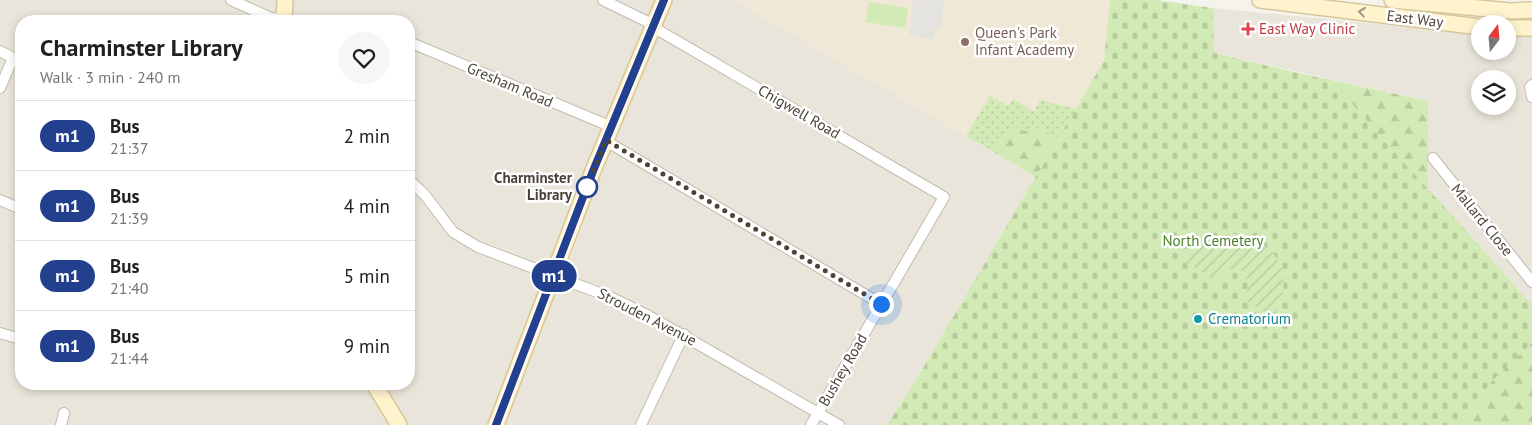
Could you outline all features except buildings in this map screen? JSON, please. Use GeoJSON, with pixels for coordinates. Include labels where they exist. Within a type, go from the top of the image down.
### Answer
{"type":"FeatureCollection","features":[{"type":"Feature","properties":{"kind":"street"},"geometry":{"type":"LineString","coordinates":[[231,0],[264,15]]}},
{"type":"Feature","properties":{"kind":"street"},"geometry":{"type":"LineString","coordinates":[[284,15],[285,0]]}},
{"type":"Feature","properties":{"kind":"street","name":"Chigwell Road"},"geometry":{"type":"LineString","coordinates":[[603,0],[654,26],[944,197]]}},
{"type":"Feature","properties":{"kind":"street"},"geometry":{"type":"LineString","coordinates":[[496,425],[609,134],[664,0]]}},
{"type":"Feature","properties":{"kind":"street","name":"East Way"},"geometry":{"type":"LineString","coordinates":[[1260,0],[1471,26]]}},
{"type":"Feature","properties":{"kind":"street","name":"East Way"},"geometry":{"type":"LineString","coordinates":[[1392,0],[1511,12],[1532,10]]}},
{"type":"Feature","properties":{"kind":"street"},"geometry":{"type":"LineString","coordinates":[[1516,28],[1532,28]]}},
{"type":"Feature","properties":{"kind":"street","name":"Gresham Road"},"geometry":{"type":"LineString","coordinates":[[415,45],[609,134],[881,304]]}},
{"type":"Feature","properties":{"kind":"street"},"geometry":{"type":"LineString","coordinates":[[0,51],[15,59]]}},
{"type":"Feature","properties":{"kind":"street"},"geometry":{"type":"LineString","coordinates":[[0,88],[15,63]]}},
{"type":"Feature","properties":{"kind":"street"},"geometry":{"type":"LineString","coordinates":[[1532,85],[1532,97]]}},
{"type":"Feature","properties":{"kind":"street","name":"Mallard Close"},"geometry":{"type":"LineString","coordinates":[[1432,158],[1532,282]]}},
{"type":"Feature","properties":{"kind":"street","name":"Strouden Avenue"},"geometry":{"type":"LineString","coordinates":[[415,186],[425,195],[453,232],[478,248],[610,297],[684,334],[839,425]]}},
{"type":"Feature","properties":{"kind":"street","name":"Bushey Road"},"geometry":{"type":"LineString","coordinates":[[811,425],[944,197]]}},
{"type":"Feature","properties":{"kind":"street"},"geometry":{"type":"LineString","coordinates":[[0,200],[15,206]]}},
{"type":"Feature","properties":{"kind":"street"},"geometry":{"type":"LineString","coordinates":[[0,333],[15,337]]}},
{"type":"Feature","properties":{"kind":"street"},"geometry":{"type":"LineString","coordinates":[[641,425],[684,334]]}},
{"type":"Feature","properties":{"kind":"street"},"geometry":{"type":"LineString","coordinates":[[378,390],[399,425]]}},
{"type":"Feature","properties":{"kind":"street"},"geometry":{"type":"LineString","coordinates":[[61,425],[64,413]]}},
{"type":"Feature","properties":{"kind":"shaded area"},"geometry":{"type":"Polygon","coordinates":[[[0,0],[663,0],[500,390],[490,425],[0,425],[0,0]]]}},
{"type":"Feature","properties":{"kind":"shaded area"},"geometry":{"type":"Polygon","coordinates":[[[668,0],[734,0],[1037,178],[887,425],[503,425],[522,372],[564,276],[655,24],[668,0]]]}},
{"type":"Feature","properties":{"kind":"shaded area"},"geometry":{"type":"Polygon","coordinates":[[[734,0],[1110,0],[1104,61],[1037,178],[734,0]]]}},
{"type":"Feature","properties":{"kind":"shaded area"},"geometry":{"type":"Polygon","coordinates":[[[910,0],[944,0],[941,28],[935,27],[934,39],[909,36],[913,1],[910,0]]]}},
{"type":"Feature","properties":{"kind":"shaded area"},"geometry":{"type":"Polygon","coordinates":[[[1213,8],[1471,33],[1471,60],[1516,60],[1516,33],[1532,31],[1532,305],[1428,188],[1428,101],[1214,53],[1213,8]]]}},
{"type":"Feature","properties":{"kind":"green space","name":"North Cemetery"},"geometry":{"type":"Polygon","coordinates":[[[1110,0],[1155,0],[1213,8],[1214,53],[1333,81],[1532,305],[1532,343],[1492,381],[1460,425],[887,425],[922,370],[1104,61],[1110,0]]]}},
{"type":"Feature","properties":{"kind":"green space"},"geometry":{"type":"Polygon","coordinates":[[[869,2],[908,8],[905,28],[866,22],[869,2]]]}},
{"type":"Feature","properties":{"kind":"green space"},"geometry":{"type":"Polygon","coordinates":[[[1295,72],[1428,101],[1428,188],[1532,305],[1532,425],[1444,425],[1295,72]]]}},
{"type":"Feature","properties":{"kind":"green space"},"geometry":{"type":"Polygon","coordinates":[[[990,96],[1008,106],[1013,99],[1034,112],[1040,100],[1076,109],[1059,139],[1043,130],[1005,133],[994,152],[966,136],[990,96]]]}},
{"type":"Feature","properties":{"kind":"green space"},"geometry":{"type":"Polygon","coordinates":[[[1014,125],[1024,131],[1043,130],[1059,139],[1037,178],[994,152],[1005,133],[1014,125]]]}},
{"type":"Feature","properties":{"kind":"green space"},"geometry":{"type":"Polygon","coordinates":[[[1234,234],[1250,237],[1262,244],[1272,253],[1279,264],[1283,276],[1283,289],[1280,303],[1273,317],[1244,299],[1247,281],[1241,270],[1229,270],[1217,281],[1187,263],[1191,256],[1207,242],[1219,236],[1234,234]]]}},
{"type":"Feature","properties":{"kind":"bus line","name":"m1"},"geometry":{"type":"LineString","coordinates":[[496,425],[555,275],[593,171],[664,0]]}},
{"type":"Feature","properties":{"kind":"place","name":"East Way Clinic"},"geometry":{"type":"Point","coordinates":[1248,29]}},
{"type":"Feature","properties":{"kind":"place","name":"Queen's Park Infant Academy"},"geometry":{"type":"Point","coordinates":[965,42]}},
{"type":"Feature","properties":{"kind":"place","name":"Charminster Library"},"geometry":{"type":"Point","coordinates":[587,187]}},
{"type":"Feature","properties":{"kind":"place","name":"Crematorium"},"geometry":{"type":"Point","coordinates":[1198,319]}},
{"type":"Feature","properties":{"kind":"route"},"geometry":{"type":"LineString","coordinates":[[587,187],[606,140],[881,304]]}}]}
